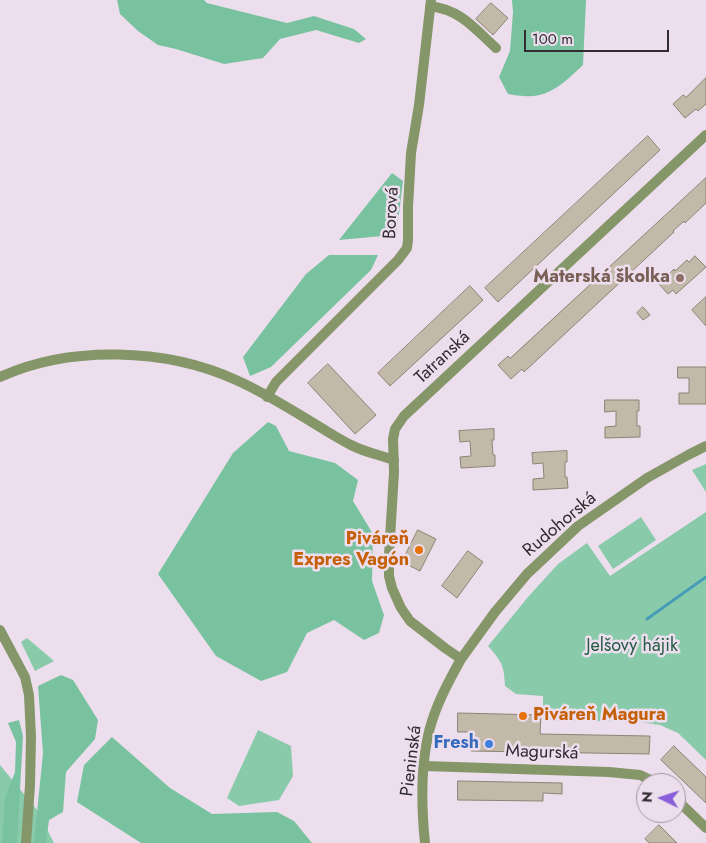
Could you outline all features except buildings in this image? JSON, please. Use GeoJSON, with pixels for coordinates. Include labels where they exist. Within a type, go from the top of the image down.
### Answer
{"type":"FeatureCollection","features":[{"type":"Feature","properties":{"kind":"street","name":"Borová"},"geometry":{"type":"LineString","coordinates":[[267,397],[276,382],[398,260],[407,248],[411,153],[419,105],[431,3],[456,13],[496,48]]}},
{"type":"Feature","properties":{"kind":"street","name":"Tatranská"},"geometry":{"type":"LineString","coordinates":[[461,659],[410,621],[401,608],[392,588],[389,555],[394,472],[393,439],[395,429],[404,416],[706,135]]}},
{"type":"Feature","properties":{"kind":"street"},"geometry":{"type":"LineString","coordinates":[[0,377],[52,360],[94,355],[140,355],[187,364],[236,380],[352,446],[394,460]]}},
{"type":"Feature","properties":{"kind":"street","name":"Rudohorská"},"geometry":{"type":"LineString","coordinates":[[461,659],[495,612],[527,574],[578,526],[647,478],[706,446]]}},
{"type":"Feature","properties":{"kind":"street"},"geometry":{"type":"LineString","coordinates":[[0,630],[25,677],[29,694],[31,737],[26,843]]}},
{"type":"Feature","properties":{"kind":"street","name":"Pieninská"},"geometry":{"type":"LineString","coordinates":[[425,843],[423,819],[426,748],[432,722],[441,697],[461,659]]}},
{"type":"Feature","properties":{"kind":"street","name":"Magurská"},"geometry":{"type":"LineString","coordinates":[[424,766],[609,772],[636,775]]}},
{"type":"Feature","properties":{"kind":"street"},"geometry":{"type":"LineString","coordinates":[[686,809],[706,828]]}},
{"type":"Feature","properties":{"kind":"green space"},"geometry":{"type":"Polygon","coordinates":[[[117,0],[204,0],[207,3],[287,23],[314,16],[354,29],[366,39],[359,43],[316,30],[280,39],[263,58],[224,64],[158,45],[138,31],[120,14],[117,0]]]}},
{"type":"Feature","properties":{"kind":"green space"},"geometry":{"type":"Polygon","coordinates":[[[512,0],[586,0],[583,65],[571,77],[542,95],[520,96],[508,94],[499,77],[510,51],[512,0]]]}},
{"type":"Feature","properties":{"kind":"green space"},"geometry":{"type":"Polygon","coordinates":[[[392,173],[403,181],[397,229],[393,235],[339,240],[392,173]]]}},
{"type":"Feature","properties":{"kind":"green space"},"geometry":{"type":"Polygon","coordinates":[[[329,255],[378,255],[371,270],[271,367],[250,376],[243,357],[306,274],[329,255]]]}},
{"type":"Feature","properties":{"kind":"green space"},"geometry":{"type":"Polygon","coordinates":[[[268,422],[276,426],[289,451],[335,463],[358,480],[353,501],[373,534],[372,581],[384,615],[379,633],[364,640],[334,620],[307,633],[287,672],[261,681],[216,656],[158,574],[233,453],[268,422]]]}},
{"type":"Feature","properties":{"kind":"green space"},"geometry":{"type":"Polygon","coordinates":[[[706,464],[706,492],[692,470],[706,464]]]}},
{"type":"Feature","properties":{"kind":"green space","name":"Jelšový hájik"},"geometry":{"type":"Polygon","coordinates":[[[706,512],[706,760],[678,733],[660,725],[640,722],[543,720],[543,696],[516,694],[505,686],[501,664],[488,646],[558,564],[587,543],[610,576],[706,512]]]}},
{"type":"Feature","properties":{"kind":"green space"},"geometry":{"type":"Polygon","coordinates":[[[641,517],[656,540],[613,569],[598,546],[641,517]]]}},
{"type":"Feature","properties":{"kind":"green space"},"geometry":{"type":"Polygon","coordinates":[[[27,638],[54,661],[35,671],[21,642],[27,638]]]}},
{"type":"Feature","properties":{"kind":"green space"},"geometry":{"type":"Polygon","coordinates":[[[61,675],[73,680],[98,720],[95,739],[66,772],[63,812],[49,820],[46,843],[34,843],[43,753],[38,686],[61,675]]]}},
{"type":"Feature","properties":{"kind":"green space"},"geometry":{"type":"Polygon","coordinates":[[[19,720],[23,736],[17,843],[2,843],[5,798],[15,772],[16,742],[8,723],[19,720]]]}},
{"type":"Feature","properties":{"kind":"green space"},"geometry":{"type":"Polygon","coordinates":[[[258,730],[291,746],[293,776],[279,800],[239,806],[227,798],[258,730]]]}},
{"type":"Feature","properties":{"kind":"green space"},"geometry":{"type":"Polygon","coordinates":[[[112,737],[170,788],[212,814],[277,812],[294,821],[312,843],[141,843],[77,802],[84,765],[112,737]]]}},
{"type":"Feature","properties":{"kind":"green space"},"geometry":{"type":"Polygon","coordinates":[[[0,765],[37,810],[54,843],[0,843],[0,765]]]}},
{"type":"Feature","properties":{"kind":"waterway"},"geometry":{"type":"LineString","coordinates":[[647,619],[706,577]]}},
{"type":"Feature","properties":{"kind":"place","name":"Materská školka"},"geometry":{"type":"Point","coordinates":[680,278]}},
{"type":"Feature","properties":{"kind":"place","name":"Piváreň Expres Vagón"},"geometry":{"type":"Point","coordinates":[419,550]}},
{"type":"Feature","properties":{"kind":"place","name":"Piváreň Magura"},"geometry":{"type":"Point","coordinates":[523,716]}},
{"type":"Feature","properties":{"kind":"place","name":"Fresh"},"geometry":{"type":"Point","coordinates":[489,744]}}]}
